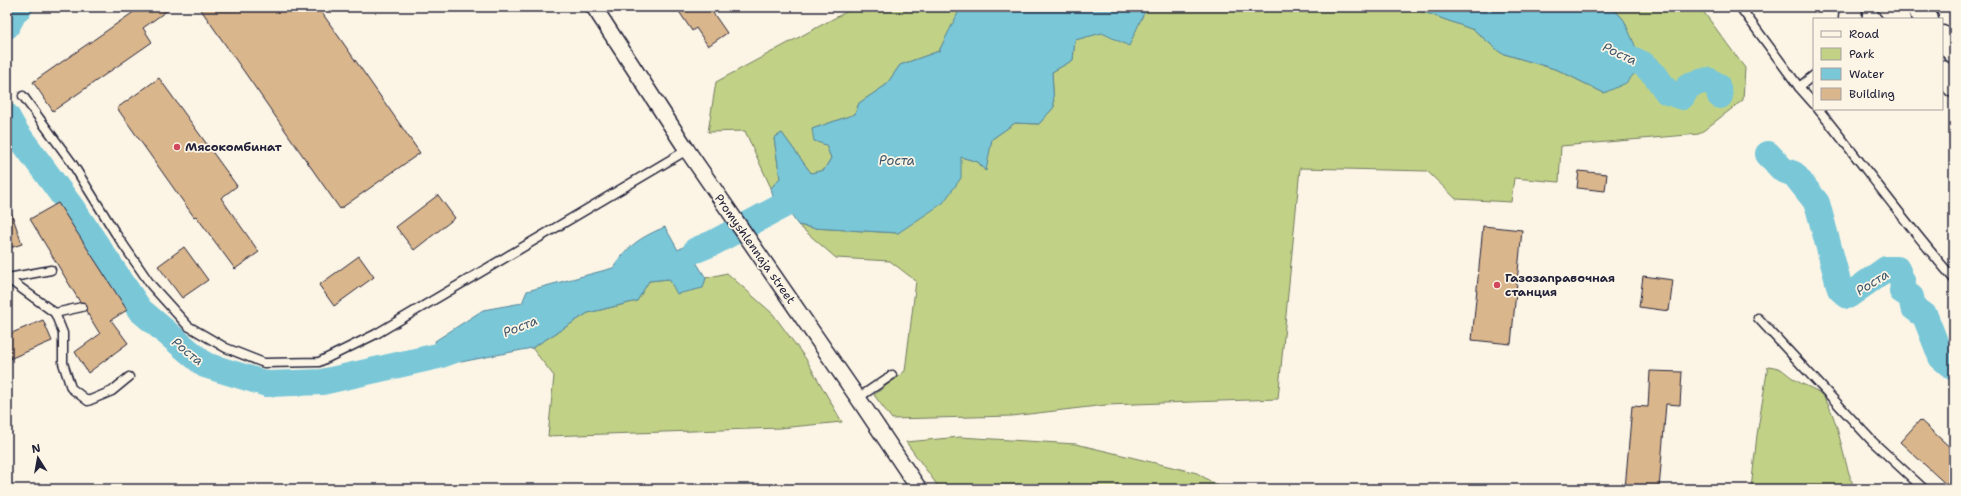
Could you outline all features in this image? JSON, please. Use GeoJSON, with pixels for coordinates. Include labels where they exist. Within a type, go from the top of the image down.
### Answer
{"type":"FeatureCollection","features":[{"type":"Feature","properties":{"kind":"main road"},"geometry":{"type":"LineString","coordinates":[[1850,18],[1851,7]]}},
{"type":"Feature","properties":{"kind":"main road"},"geometry":{"type":"LineString","coordinates":[[1889,7],[1898,18]]}},
{"type":"Feature","properties":{"kind":"main road"},"geometry":{"type":"LineString","coordinates":[[1917,7],[1926,18]]}},
{"type":"Feature","properties":{"kind":"main road"},"geometry":{"type":"LineString","coordinates":[[1943,38],[1954,52]]}},
{"type":"Feature","properties":{"kind":"street","name":"Promyshlennaja street"},"geometry":{"type":"LineString","coordinates":[[594,7],[688,150],[858,398],[918,489]]}},
{"type":"Feature","properties":{"kind":"lane"},"geometry":{"type":"LineString","coordinates":[[1740,7],[1813,103]]}},
{"type":"Feature","properties":{"kind":"lane"},"geometry":{"type":"LineString","coordinates":[[1800,87],[1813,76]]}},
{"type":"Feature","properties":{"kind":"lane"},"geometry":{"type":"LineString","coordinates":[[23,96],[72,163],[116,234],[156,291],[188,326],[226,348],[264,363],[320,362],[369,338],[688,150]]}},
{"type":"Feature","properties":{"kind":"lane"},"geometry":{"type":"LineString","coordinates":[[1819,110],[1853,151],[1925,246],[1954,279]]}},
{"type":"Feature","properties":{"kind":"lane"},"geometry":{"type":"LineString","coordinates":[[8,278],[51,270]]}},
{"type":"Feature","properties":{"kind":"lane"},"geometry":{"type":"LineString","coordinates":[[8,278],[55,312],[63,333],[63,363],[71,388],[88,401],[112,391],[129,376]]}},
{"type":"Feature","properties":{"kind":"lane"},"geometry":{"type":"LineString","coordinates":[[55,312],[82,308]]}},
{"type":"Feature","properties":{"kind":"lane"},"geometry":{"type":"LineString","coordinates":[[1758,318],[1872,441],[1924,489]]}},
{"type":"Feature","properties":{"kind":"lane"},"geometry":{"type":"LineString","coordinates":[[858,398],[892,375]]}},
{"type":"Feature","properties":{"kind":"green space"},"geometry":{"type":"Polygon","coordinates":[[[855,7],[962,7],[939,51],[900,65],[886,85],[859,103],[855,114],[812,129],[826,145],[831,158],[824,170],[811,173],[782,133],[774,138],[780,178],[771,188],[745,131],[708,132],[716,82],[855,7]]]}},
{"type":"Feature","properties":{"kind":"green space"},"geometry":{"type":"Polygon","coordinates":[[[1149,7],[1410,7],[1474,30],[1501,53],[1558,70],[1604,93],[1624,20],[1612,7],[1700,7],[1745,68],[1743,100],[1699,134],[1561,146],[1559,182],[1514,178],[1511,202],[1456,199],[1427,171],[1300,168],[1278,399],[1106,405],[1012,416],[892,419],[874,395],[905,371],[916,281],[890,261],[836,258],[798,225],[813,228],[898,233],[961,157],[978,162],[985,171],[992,139],[1015,123],[1039,124],[1054,107],[1052,72],[1073,60],[1075,40],[1104,32],[1125,24],[1135,19],[1149,7]]]}},
{"type":"Feature","properties":{"kind":"green space"},"geometry":{"type":"Polygon","coordinates":[[[727,273],[773,314],[806,359],[842,422],[780,428],[548,436],[554,376],[532,348],[588,313],[637,301],[649,281],[669,279],[702,288],[706,278],[727,273]]]}},
{"type":"Feature","properties":{"kind":"green space"},"geometry":{"type":"Polygon","coordinates":[[[1768,366],[1780,369],[1797,381],[1821,394],[1832,413],[1855,489],[1751,489],[1757,435],[1768,366]]]}},
{"type":"Feature","properties":{"kind":"green space"},"geometry":{"type":"Polygon","coordinates":[[[960,437],[1076,444],[1197,473],[1223,489],[940,489],[906,442],[960,437]]]}},
{"type":"Feature","properties":{"kind":"water","name":"Роста"},"geometry":{"type":"Polygon","coordinates":[[[961,7],[1149,7],[1143,15],[1129,46],[1102,33],[1075,40],[1073,60],[1052,72],[1054,107],[1039,124],[1015,123],[992,139],[986,171],[978,162],[961,157],[961,178],[943,203],[898,233],[813,228],[798,225],[782,202],[773,197],[771,188],[780,178],[774,138],[782,133],[811,173],[824,170],[831,158],[826,145],[814,141],[812,129],[855,114],[859,103],[886,85],[900,65],[939,51],[961,7]]]}},
{"type":"Feature","properties":{"kind":"water","name":"Роста"},"geometry":{"type":"Polygon","coordinates":[[[1410,7],[1612,7],[1624,20],[1643,64],[1626,83],[1604,93],[1558,70],[1501,53],[1474,30],[1410,7]]]}},
{"type":"Feature","properties":{"kind":"water","name":"Роста"},"geometry":{"type":"Polygon","coordinates":[[[665,227],[678,250],[695,240],[725,230],[728,237],[696,262],[706,278],[703,288],[677,294],[669,279],[649,281],[637,301],[588,313],[532,348],[461,362],[438,356],[435,341],[483,310],[522,303],[527,291],[613,268],[624,253],[635,243],[665,227]]]}},
{"type":"Feature","properties":{"kind":"building"},"geometry":{"type":"Polygon","coordinates":[[[132,7],[172,7],[143,28],[152,42],[53,111],[33,82],[135,11],[132,7]]]}},
{"type":"Feature","properties":{"kind":"building"},"geometry":{"type":"Polygon","coordinates":[[[199,7],[318,7],[420,153],[340,209],[199,7]]]}},
{"type":"Feature","properties":{"kind":"building"},"geometry":{"type":"Polygon","coordinates":[[[676,7],[709,7],[727,33],[708,46],[696,28],[692,31],[676,7]]]}},
{"type":"Feature","properties":{"kind":"building","name":"Мясокомбинат"},"geometry":{"type":"Polygon","coordinates":[[[159,78],[237,186],[221,198],[259,252],[235,269],[196,216],[194,217],[117,108],[159,78]]]}},
{"type":"Feature","properties":{"kind":"building"},"geometry":{"type":"Polygon","coordinates":[[[1579,171],[1607,174],[1605,191],[1577,188],[1579,171]]]}},
{"type":"Feature","properties":{"kind":"building"},"geometry":{"type":"Polygon","coordinates":[[[438,195],[455,218],[414,250],[396,227],[438,195]]]}},
{"type":"Feature","properties":{"kind":"building"},"geometry":{"type":"Polygon","coordinates":[[[58,203],[127,310],[111,320],[128,343],[88,373],[75,352],[100,334],[86,311],[86,304],[80,302],[30,219],[58,203]]]}},
{"type":"Feature","properties":{"kind":"building"},"geometry":{"type":"Polygon","coordinates":[[[9,206],[22,244],[7,249],[7,207],[9,206]]]}},
{"type":"Feature","properties":{"kind":"building","name":"Газозаправочная станция"},"geometry":{"type":"Polygon","coordinates":[[[1483,226],[1522,230],[1511,344],[1472,340],[1483,226]]]}},
{"type":"Feature","properties":{"kind":"building"},"geometry":{"type":"Polygon","coordinates":[[[184,247],[208,280],[182,298],[158,266],[184,247]]]}},
{"type":"Feature","properties":{"kind":"building"},"geometry":{"type":"Polygon","coordinates":[[[359,256],[374,277],[334,306],[319,285],[359,256]]]}},
{"type":"Feature","properties":{"kind":"building"},"geometry":{"type":"Polygon","coordinates":[[[1643,276],[1673,280],[1669,311],[1639,307],[1643,276]]]}},
{"type":"Feature","properties":{"kind":"building"},"geometry":{"type":"Polygon","coordinates":[[[43,320],[52,341],[7,360],[7,335],[43,320]]]}},
{"type":"Feature","properties":{"kind":"building"},"geometry":{"type":"Polygon","coordinates":[[[1650,371],[1682,372],[1680,405],[1666,404],[1659,489],[1625,489],[1632,406],[1648,407],[1650,371]]]}},
{"type":"Feature","properties":{"kind":"building"},"geometry":{"type":"Polygon","coordinates":[[[1920,420],[1954,451],[1954,489],[1951,489],[1900,442],[1920,420]]]}},
{"type":"Feature","properties":{"kind":"waterway","name":"Роста"},"geometry":{"type":"LineString","coordinates":[[7,26],[14,13],[20,7]]}},
{"type":"Feature","properties":{"kind":"waterway","name":"Роста"},"geometry":{"type":"LineString","coordinates":[[1610,49],[1643,64],[1655,75],[1667,92],[1682,97],[1689,85],[1708,80],[1717,85],[1720,96]]}},
{"type":"Feature","properties":{"kind":"waterway","name":"Роста"},"geometry":{"type":"LineString","coordinates":[[7,116],[16,132],[72,208],[140,310],[205,365],[267,384],[322,382],[438,356],[472,344]]}},
{"type":"Feature","properties":{"kind":"waterway","name":"Роста"},"geometry":{"type":"LineString","coordinates":[[1768,154],[1783,170],[1794,174],[1817,203],[1840,289],[1848,296],[1886,269],[1897,269],[1903,283],[1902,291],[1911,297],[1913,307],[1925,316],[1941,357],[1954,368]]}},
{"type":"Feature","properties":{"kind":"waterway","name":"Роста"},"geometry":{"type":"LineString","coordinates":[[696,250],[713,243],[816,188]]}},
{"type":"Feature","properties":{"kind":"place","name":"Мясокомбинат"},"geometry":{"type":"Point","coordinates":[177,147]}},
{"type":"Feature","properties":{"kind":"place","name":"Газозаправочная станция"},"geometry":{"type":"Point","coordinates":[1497,285]}}]}
